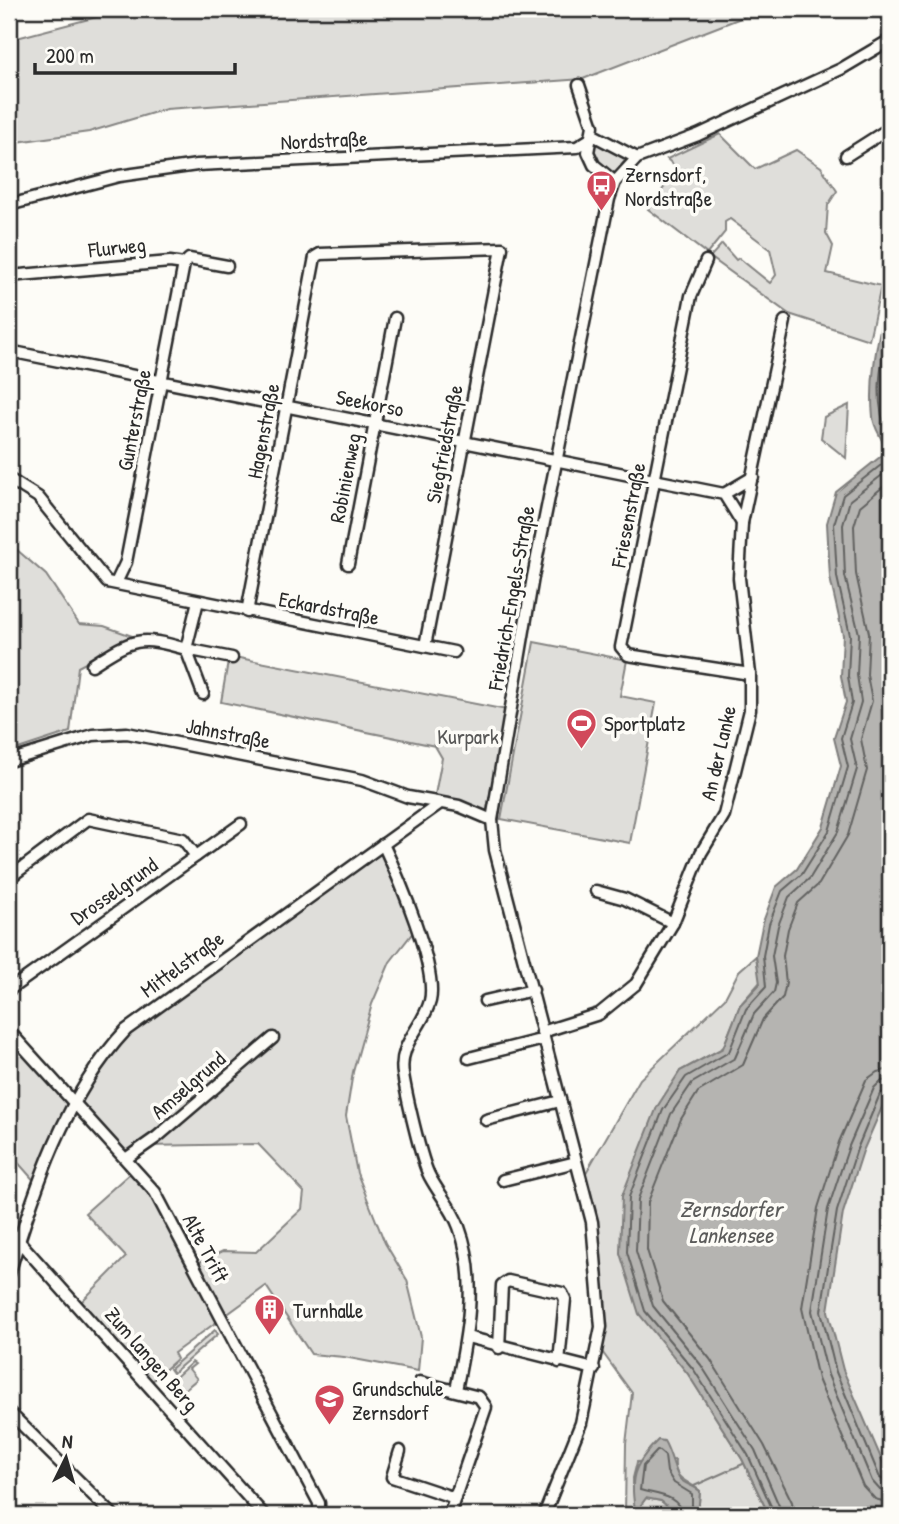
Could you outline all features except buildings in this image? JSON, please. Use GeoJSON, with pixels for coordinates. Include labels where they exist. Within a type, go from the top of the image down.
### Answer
{"type":"FeatureCollection","features":[{"type":"Feature","properties":{"kind":"street","name":"Friedrich-Engels-Straße"},"geometry":{"type":"LineString","coordinates":[[544,1515],[572,1450],[594,1369],[601,1327],[593,1231],[495,850],[492,820],[556,460],[603,229],[615,182],[636,158],[698,135],[841,69],[890,40]]}},
{"type":"Feature","properties":{"kind":"street"},"geometry":{"type":"LineString","coordinates":[[579,85],[593,126],[589,152],[594,165],[615,182]]}},
{"type":"Feature","properties":{"kind":"street"},"geometry":{"type":"LineString","coordinates":[[846,156],[890,128]]}},
{"type":"Feature","properties":{"kind":"street"},"geometry":{"type":"LineString","coordinates":[[590,139],[595,136],[604,139],[636,158]]}},
{"type":"Feature","properties":{"kind":"street","name":"Nordstraße"},"geometry":{"type":"LineString","coordinates":[[9,205],[119,176],[197,165],[577,147],[590,139]]}},
{"type":"Feature","properties":{"kind":"street","name":"Hagenstraße"},"geometry":{"type":"LineString","coordinates":[[247,612],[315,257],[320,254],[502,248]]}},
{"type":"Feature","properties":{"kind":"street","name":"Siegfriedstraße"},"geometry":{"type":"LineString","coordinates":[[425,646],[502,248]]}},
{"type":"Feature","properties":{"kind":"street","name":"Flurweg"},"geometry":{"type":"LineString","coordinates":[[9,276],[170,262],[184,264],[189,259],[228,266]]}},
{"type":"Feature","properties":{"kind":"street","name":"Friesenstraße"},"geometry":{"type":"LineString","coordinates":[[706,261],[691,296],[621,648],[628,655],[750,674]]}},
{"type":"Feature","properties":{"kind":"street","name":"Gunterstraße"},"geometry":{"type":"LineString","coordinates":[[116,583],[126,562],[184,264]]}},
{"type":"Feature","properties":{"kind":"street","name":"Robinienweg"},"geometry":{"type":"LineString","coordinates":[[348,564],[395,317]]}},
{"type":"Feature","properties":{"kind":"street","name":"An der Lanke"},"geometry":{"type":"LineString","coordinates":[[469,1058],[585,1020],[619,1000],[650,966],[673,922],[701,853],[724,815],[750,710],[750,674],[739,578],[742,523],[785,321]]}},
{"type":"Feature","properties":{"kind":"street","name":"Seekorso"},"geometry":{"type":"LineString","coordinates":[[9,351],[724,494]]}},
{"type":"Feature","properties":{"kind":"street"},"geometry":{"type":"LineString","coordinates":[[742,523],[724,494],[753,477]]}},
{"type":"Feature","properties":{"kind":"street"},"geometry":{"type":"LineString","coordinates":[[9,479],[45,504],[101,579],[116,583]]}},
{"type":"Feature","properties":{"kind":"street","name":"Eckardstraße"},"geometry":{"type":"LineString","coordinates":[[116,583],[247,612],[454,652]]}},
{"type":"Feature","properties":{"kind":"street"},"geometry":{"type":"LineString","coordinates":[[198,601],[186,649],[203,694]]}},
{"type":"Feature","properties":{"kind":"street"},"geometry":{"type":"LineString","coordinates":[[92,665],[138,639],[232,658]]}},
{"type":"Feature","properties":{"kind":"street","name":"Jahnstraße"},"geometry":{"type":"LineString","coordinates":[[9,761],[93,735],[127,733],[362,780],[399,794],[439,804]]}},
{"type":"Feature","properties":{"kind":"street"},"geometry":{"type":"LineString","coordinates":[[439,804],[459,806],[492,820]]}},
{"type":"Feature","properties":{"kind":"street","name":"Mittelstraße"},"geometry":{"type":"LineString","coordinates":[[9,1274],[73,1101],[101,1057],[125,1030],[439,804]]}},
{"type":"Feature","properties":{"kind":"street"},"geometry":{"type":"LineString","coordinates":[[9,878],[88,819],[183,839],[196,856]]}},
{"type":"Feature","properties":{"kind":"street","name":"Drosselgrund"},"geometry":{"type":"LineString","coordinates":[[9,989],[241,824]]}},
{"type":"Feature","properties":{"kind":"street"},"geometry":{"type":"LineString","coordinates":[[383,844],[404,887],[430,986],[429,1003],[423,1019],[405,1045],[403,1073],[429,1176],[444,1197],[465,1245],[470,1287],[467,1337],[456,1390]]}},
{"type":"Feature","properties":{"kind":"street"},"geometry":{"type":"LineString","coordinates":[[596,891],[625,899],[673,922]]}},
{"type":"Feature","properties":{"kind":"street"},"geometry":{"type":"LineString","coordinates":[[485,1001],[533,990]]}},
{"type":"Feature","properties":{"kind":"street","name":"Alte Trift"},"geometry":{"type":"LineString","coordinates":[[9,1031],[155,1192],[319,1503],[319,1515]]}},
{"type":"Feature","properties":{"kind":"street","name":"Amselgrund"},"geometry":{"type":"LineString","coordinates":[[127,1158],[156,1137],[273,1038]]}},
{"type":"Feature","properties":{"kind":"street"},"geometry":{"type":"LineString","coordinates":[[486,1120],[560,1101]]}},
{"type":"Feature","properties":{"kind":"street"},"geometry":{"type":"LineString","coordinates":[[503,1180],[576,1162]]}},
{"type":"Feature","properties":{"kind":"street","name":"Zum langen Berg"},"geometry":{"type":"LineString","coordinates":[[9,1230],[264,1515]]}},
{"type":"Feature","properties":{"kind":"street"},"geometry":{"type":"LineString","coordinates":[[499,1348],[502,1285],[508,1281],[562,1293],[565,1299],[559,1362]]}},
{"type":"Feature","properties":{"kind":"street"},"geometry":{"type":"LineString","coordinates":[[467,1337],[499,1348],[594,1369]]}},
{"type":"Feature","properties":{"kind":"street"},"geometry":{"type":"LineString","coordinates":[[420,1382],[480,1397],[486,1408],[449,1515]]}},
{"type":"Feature","properties":{"kind":"street"},"geometry":{"type":"LineString","coordinates":[[9,1412],[113,1515]]}},
{"type":"Feature","properties":{"kind":"street"},"geometry":{"type":"LineString","coordinates":[[400,1451],[392,1476],[455,1498]]}},
{"type":"Feature","properties":{"kind":"shaded area"},"geometry":{"type":"Polygon","coordinates":[[[890,1089],[890,1479],[843,1370],[828,1311],[843,1213],[863,1151],[890,1089]]]}},
{"type":"Feature","properties":{"kind":"green space"},"geometry":{"type":"Polygon","coordinates":[[[127,9],[764,9],[583,79],[166,109],[89,132],[9,143],[9,40],[127,9]]]}},
{"type":"Feature","properties":{"kind":"green space"},"geometry":{"type":"Polygon","coordinates":[[[720,134],[755,169],[796,150],[821,167],[837,191],[828,205],[826,233],[833,246],[827,273],[881,286],[869,340],[789,314],[710,257],[722,244],[736,260],[739,258],[770,283],[776,275],[770,249],[730,219],[725,222],[725,232],[707,254],[648,209],[678,169],[667,159],[720,134]]]}},
{"type":"Feature","properties":{"kind":"green space"},"geometry":{"type":"Polygon","coordinates":[[[595,139],[627,156],[617,172],[610,174],[598,163],[592,146],[595,139]]]}},
{"type":"Feature","properties":{"kind":"green space"},"geometry":{"type":"Polygon","coordinates":[[[849,405],[846,458],[821,438],[824,417],[849,405]]]}},
{"type":"Feature","properties":{"kind":"green space"},"geometry":{"type":"Polygon","coordinates":[[[9,543],[46,575],[79,624],[104,626],[135,637],[78,667],[70,732],[9,752],[9,543]]]}},
{"type":"Feature","properties":{"kind":"green space","name":"Sportplatz"},"geometry":{"type":"Polygon","coordinates":[[[534,642],[627,660],[620,696],[656,703],[630,843],[501,819],[534,642]]]}},
{"type":"Feature","properties":{"kind":"green space","name":"Kurpark"},"geometry":{"type":"Polygon","coordinates":[[[229,656],[507,710],[486,814],[434,800],[442,758],[435,746],[221,702],[229,656]]]}},
{"type":"Feature","properties":{"kind":"green space"},"geometry":{"type":"Polygon","coordinates":[[[382,848],[414,931],[390,962],[372,1004],[353,1072],[346,1116],[357,1173],[385,1243],[407,1280],[421,1337],[418,1371],[344,1357],[311,1354],[266,1286],[174,1353],[177,1359],[150,1383],[78,1305],[126,1257],[85,1213],[129,1174],[80,1103],[104,1058],[127,1033],[382,848]],[[258,1144],[145,1146],[129,1158],[196,1264],[223,1251],[256,1252],[302,1209],[304,1192],[258,1144]]]}},
{"type":"Feature","properties":{"kind":"green space"},"geometry":{"type":"Polygon","coordinates":[[[756,956],[761,981],[740,1005],[723,1048],[680,1071],[688,1374],[742,1459],[769,1515],[698,1515],[700,1491],[679,1476],[675,1460],[637,1462],[633,1478],[636,1515],[625,1515],[626,1444],[632,1393],[600,1349],[584,1176],[640,1079],[725,998],[739,971],[756,956]]]}},
{"type":"Feature","properties":{"kind":"green space"},"geometry":{"type":"Polygon","coordinates":[[[9,1033],[69,1104],[37,1184],[15,1159],[9,1163],[9,1033]]]}},
{"type":"Feature","properties":{"kind":"green space"},"geometry":{"type":"Polygon","coordinates":[[[215,1330],[218,1334],[173,1373],[170,1369],[215,1330]]]}},
{"type":"Feature","properties":{"kind":"green space"},"geometry":{"type":"Polygon","coordinates":[[[192,1362],[195,1364],[189,1369],[197,1379],[178,1395],[168,1384],[192,1362]]]}},
{"type":"Feature","properties":{"kind":"green space"},"geometry":{"type":"Polygon","coordinates":[[[646,1498],[661,1501],[678,1515],[644,1515],[641,1505],[646,1498]]]}},
{"type":"Feature","properties":{"kind":"water","name":"Zernsdorfer Lankensee"},"geometry":{"type":"Polygon","coordinates":[[[890,280],[890,1089],[863,1151],[843,1213],[828,1311],[843,1370],[890,1479],[890,1515],[769,1515],[742,1459],[688,1374],[639,1314],[620,1253],[622,1196],[657,1107],[680,1071],[723,1048],[740,1005],[760,984],[756,956],[763,922],[776,887],[797,869],[823,827],[841,766],[834,738],[846,702],[841,676],[843,635],[830,578],[827,523],[836,492],[885,453],[874,422],[872,382],[890,280]]]}},
{"type":"Feature","properties":{"kind":"water"},"geometry":{"type":"Polygon","coordinates":[[[658,1440],[664,1441],[680,1479],[700,1491],[698,1515],[678,1515],[661,1501],[646,1498],[641,1505],[644,1515],[636,1515],[633,1492],[635,1474],[643,1458],[658,1440]]]}},
{"type":"Feature","properties":{"kind":"waterway"},"geometry":{"type":"LineString","coordinates":[[694,1486],[743,1464]]}},
{"type":"Feature","properties":{"kind":"place","name":"Zernsdorf, Nordstraße"},"geometry":{"type":"Point","coordinates":[602,213]}},
{"type":"Feature","properties":{"kind":"place","name":"Sportplatz"},"geometry":{"type":"Point","coordinates":[581,750]}},
{"type":"Feature","properties":{"kind":"place","name":"Turnhalle"},"geometry":{"type":"Point","coordinates":[270,1337]}},
{"type":"Feature","properties":{"kind":"place","name":"Grundschule Zernsdorf"},"geometry":{"type":"Point","coordinates":[329,1427]}}]}
